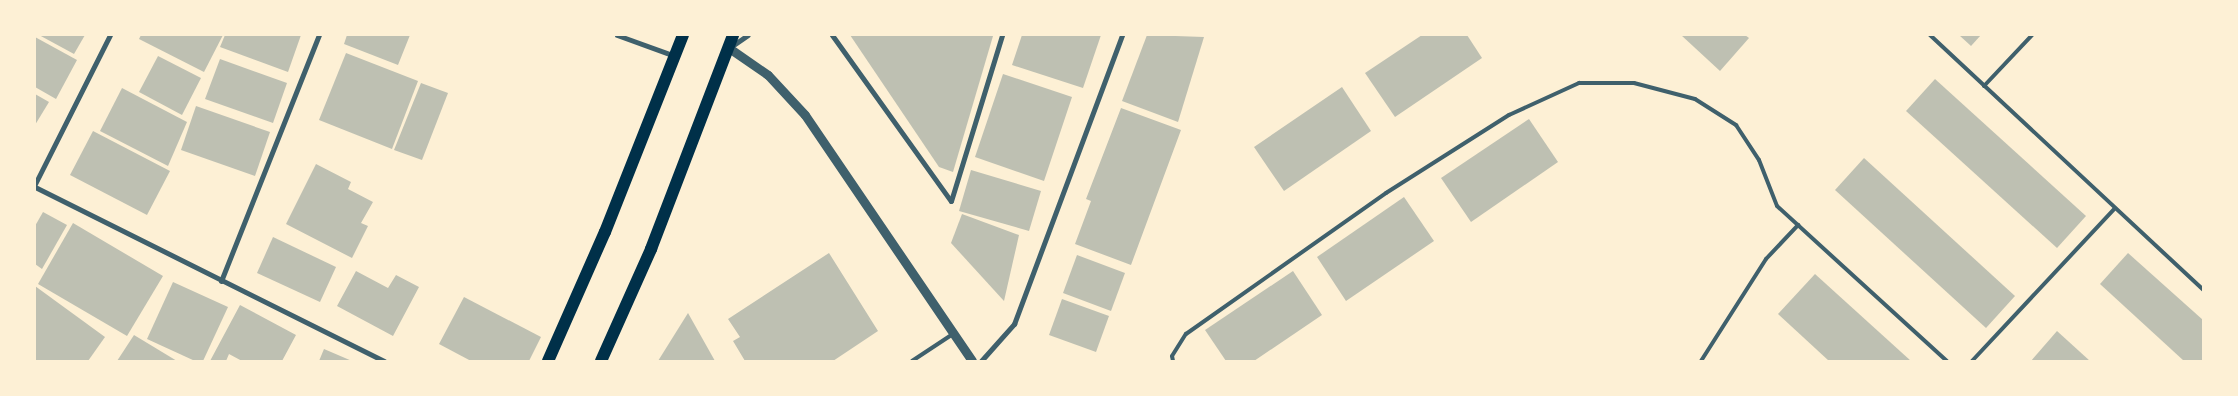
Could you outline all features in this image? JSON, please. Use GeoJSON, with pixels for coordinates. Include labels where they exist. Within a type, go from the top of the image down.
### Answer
{"type":"FeatureCollection","features":[{"type":"Feature","properties":{"kind":"main road"},"geometry":{"type":"LineString","coordinates":[[548,361],[605,232],[676,57],[683,35]]}},
{"type":"Feature","properties":{"kind":"main road"},"geometry":{"type":"LineString","coordinates":[[601,361],[651,249],[733,35]]}},
{"type":"Feature","properties":{"kind":"street"},"geometry":{"type":"LineString","coordinates":[[110,35],[35,185],[221,281],[384,361]]}},
{"type":"Feature","properties":{"kind":"street"},"geometry":{"type":"LineString","coordinates":[[221,281],[319,35]]}},
{"type":"Feature","properties":{"kind":"street"},"geometry":{"type":"LineString","coordinates":[[617,35],[676,57]]}},
{"type":"Feature","properties":{"kind":"street"},"geometry":{"type":"LineString","coordinates":[[748,35],[729,48],[768,75],[805,115],[972,361]]}},
{"type":"Feature","properties":{"kind":"street"},"geometry":{"type":"LineString","coordinates":[[832,35],[951,201],[1002,35]]}},
{"type":"Feature","properties":{"kind":"street"},"geometry":{"type":"LineString","coordinates":[[981,361],[1014,324],[1122,35]]}},
{"type":"Feature","properties":{"kind":"lane"},"geometry":{"type":"LineString","coordinates":[[1930,35],[2203,290]]}},
{"type":"Feature","properties":{"kind":"lane"},"geometry":{"type":"LineString","coordinates":[[1984,86],[2032,35]]}},
{"type":"Feature","properties":{"kind":"lane"},"geometry":{"type":"LineString","coordinates":[[1173,361],[1172,356],[1186,334],[1386,193],[1509,115],[1579,83],[1634,83],[1695,99],[1736,125],[1759,160],[1777,206],[1947,361]]}},
{"type":"Feature","properties":{"kind":"lane"},"geometry":{"type":"LineString","coordinates":[[1972,361],[2115,208]]}},
{"type":"Feature","properties":{"kind":"lane"},"geometry":{"type":"LineString","coordinates":[[1701,361],[1766,259],[1798,225]]}},
{"type":"Feature","properties":{"kind":"lane"},"geometry":{"type":"LineString","coordinates":[[912,361],[954,334]]}},
{"type":"Feature","properties":{"kind":"building"},"geometry":{"type":"Polygon","coordinates":[[[39,35],[85,35],[74,54],[39,35]]]}},
{"type":"Feature","properties":{"kind":"building"},"geometry":{"type":"Polygon","coordinates":[[[141,35],[223,35],[204,72],[139,39],[141,35]]]}},
{"type":"Feature","properties":{"kind":"building"},"geometry":{"type":"Polygon","coordinates":[[[225,35],[301,35],[288,72],[220,47],[225,35]]]}},
{"type":"Feature","properties":{"kind":"building"},"geometry":{"type":"Polygon","coordinates":[[[347,35],[410,35],[398,65],[344,44],[347,35]]]}},
{"type":"Feature","properties":{"kind":"building"},"geometry":{"type":"Polygon","coordinates":[[[850,35],[993,36],[953,172],[939,167],[850,35]]]}},
{"type":"Feature","properties":{"kind":"building"},"geometry":{"type":"Polygon","coordinates":[[[1022,35],[1101,35],[1083,88],[1012,65],[1022,35]]]}},
{"type":"Feature","properties":{"kind":"building"},"geometry":{"type":"Polygon","coordinates":[[[1147,35],[1204,37],[1178,122],[1122,101],[1147,35]]]}},
{"type":"Feature","properties":{"kind":"building"},"geometry":{"type":"Polygon","coordinates":[[[1422,35],[1467,35],[1482,58],[1395,117],[1365,73],[1422,35]]]}},
{"type":"Feature","properties":{"kind":"building"},"geometry":{"type":"Polygon","coordinates":[[[1681,35],[1745,35],[1749,38],[1720,71],[1681,35]]]}},
{"type":"Feature","properties":{"kind":"building"},"geometry":{"type":"Polygon","coordinates":[[[1959,35],[1981,35],[1971,46],[1959,35]]]}},
{"type":"Feature","properties":{"kind":"building"},"geometry":{"type":"Polygon","coordinates":[[[35,37],[77,60],[56,99],[35,87],[35,37]]]}},
{"type":"Feature","properties":{"kind":"building"},"geometry":{"type":"Polygon","coordinates":[[[346,53],[418,81],[392,149],[319,120],[346,53]]]}},
{"type":"Feature","properties":{"kind":"building"},"geometry":{"type":"Polygon","coordinates":[[[158,56],[201,78],[182,115],[139,92],[158,56]]]}},
{"type":"Feature","properties":{"kind":"building"},"geometry":{"type":"Polygon","coordinates":[[[220,59],[287,83],[273,123],[205,99],[220,59]]]}},
{"type":"Feature","properties":{"kind":"building"},"geometry":{"type":"Polygon","coordinates":[[[1003,74],[1072,97],[1044,181],[975,157],[1003,74]]]}},
{"type":"Feature","properties":{"kind":"building"},"geometry":{"type":"Polygon","coordinates":[[[1935,79],[2086,216],[2057,248],[1906,111],[1935,79]]]}},
{"type":"Feature","properties":{"kind":"building"},"geometry":{"type":"Polygon","coordinates":[[[421,83],[448,93],[422,160],[394,150],[421,83]]]}},
{"type":"Feature","properties":{"kind":"building"},"geometry":{"type":"Polygon","coordinates":[[[1342,87],[1371,131],[1284,191],[1254,147],[1342,87]]]}},
{"type":"Feature","properties":{"kind":"building"},"geometry":{"type":"Polygon","coordinates":[[[122,88],[187,122],[168,166],[100,131],[122,88]]]}},
{"type":"Feature","properties":{"kind":"building"},"geometry":{"type":"Polygon","coordinates":[[[35,94],[49,102],[35,125],[35,94]]]}},
{"type":"Feature","properties":{"kind":"building"},"geometry":{"type":"Polygon","coordinates":[[[196,106],[270,132],[255,176],[181,150],[196,106]]]}},
{"type":"Feature","properties":{"kind":"building"},"geometry":{"type":"Polygon","coordinates":[[[1121,108],[1181,130],[1131,265],[1075,244],[1091,201],[1086,199],[1121,108]]]}},
{"type":"Feature","properties":{"kind":"building"},"geometry":{"type":"Polygon","coordinates":[[[1529,119],[1558,162],[1471,222],[1441,178],[1529,119]]]}},
{"type":"Feature","properties":{"kind":"building"},"geometry":{"type":"Polygon","coordinates":[[[93,131],[170,171],[147,215],[70,175],[93,131]]]}},
{"type":"Feature","properties":{"kind":"building"},"geometry":{"type":"Polygon","coordinates":[[[1864,158],[2015,296],[1986,328],[1835,190],[1864,158]]]}},
{"type":"Feature","properties":{"kind":"building"},"geometry":{"type":"Polygon","coordinates":[[[316,164],[351,182],[348,189],[373,202],[361,223],[368,226],[352,258],[286,224],[316,164]]]}},
{"type":"Feature","properties":{"kind":"building"},"geometry":{"type":"Polygon","coordinates":[[[971,170],[1041,191],[1029,231],[959,211],[971,170]]]}},
{"type":"Feature","properties":{"kind":"building"},"geometry":{"type":"Polygon","coordinates":[[[1404,197],[1434,241],[1346,301],[1317,257],[1404,197]]]}},
{"type":"Feature","properties":{"kind":"building"},"geometry":{"type":"Polygon","coordinates":[[[43,212],[67,225],[42,269],[35,264],[35,226],[43,212]]]}},
{"type":"Feature","properties":{"kind":"building"},"geometry":{"type":"Polygon","coordinates":[[[962,214],[1019,235],[1004,301],[951,243],[962,214]]]}},
{"type":"Feature","properties":{"kind":"building"},"geometry":{"type":"Polygon","coordinates":[[[73,223],[163,276],[127,336],[38,284],[73,223]]]}},
{"type":"Feature","properties":{"kind":"building"},"geometry":{"type":"Polygon","coordinates":[[[273,237],[336,267],[320,302],[257,273],[273,237]]]}},
{"type":"Feature","properties":{"kind":"building"},"geometry":{"type":"Polygon","coordinates":[[[829,253],[878,331],[833,361],[745,361],[733,341],[740,337],[728,319],[829,253]]]}},
{"type":"Feature","properties":{"kind":"building"},"geometry":{"type":"Polygon","coordinates":[[[2128,253],[2203,320],[2203,361],[2184,361],[2100,284],[2128,253]]]}},
{"type":"Feature","properties":{"kind":"building"},"geometry":{"type":"Polygon","coordinates":[[[1077,255],[1125,273],[1111,311],[1063,293],[1077,255]]]}},
{"type":"Feature","properties":{"kind":"building"},"geometry":{"type":"Polygon","coordinates":[[[356,271],[388,288],[396,275],[419,287],[393,336],[337,306],[356,271]]]}},
{"type":"Feature","properties":{"kind":"building"},"geometry":{"type":"Polygon","coordinates":[[[1293,271],[1322,315],[1254,361],[1226,361],[1205,330],[1293,271]]]}},
{"type":"Feature","properties":{"kind":"building"},"geometry":{"type":"Polygon","coordinates":[[[1815,274],[1911,361],[1829,361],[1778,314],[1815,274]]]}},
{"type":"Feature","properties":{"kind":"building"},"geometry":{"type":"Polygon","coordinates":[[[173,282],[228,307],[203,361],[195,361],[147,339],[173,282]]]}},
{"type":"Feature","properties":{"kind":"building"},"geometry":{"type":"Polygon","coordinates":[[[35,286],[105,337],[88,361],[35,361],[35,286]]]}},
{"type":"Feature","properties":{"kind":"building"},"geometry":{"type":"Polygon","coordinates":[[[464,297],[541,337],[529,361],[471,361],[439,344],[464,297]]]}},
{"type":"Feature","properties":{"kind":"building"},"geometry":{"type":"Polygon","coordinates":[[[1062,299],[1109,316],[1096,352],[1049,335],[1062,299]]]}},
{"type":"Feature","properties":{"kind":"building"},"geometry":{"type":"Polygon","coordinates":[[[240,305],[296,335],[282,361],[242,361],[229,354],[226,361],[210,361],[240,305]]]}},
{"type":"Feature","properties":{"kind":"building"},"geometry":{"type":"Polygon","coordinates":[[[688,313],[715,361],[658,361],[688,313]]]}},
{"type":"Feature","properties":{"kind":"building"},"geometry":{"type":"Polygon","coordinates":[[[2057,331],[2090,361],[2031,361],[2057,331]]]}},
{"type":"Feature","properties":{"kind":"building"},"geometry":{"type":"Polygon","coordinates":[[[134,335],[177,361],[117,361],[134,335]]]}},
{"type":"Feature","properties":{"kind":"building"},"geometry":{"type":"Polygon","coordinates":[[[324,349],[352,361],[319,361],[324,349]]]}}]}
